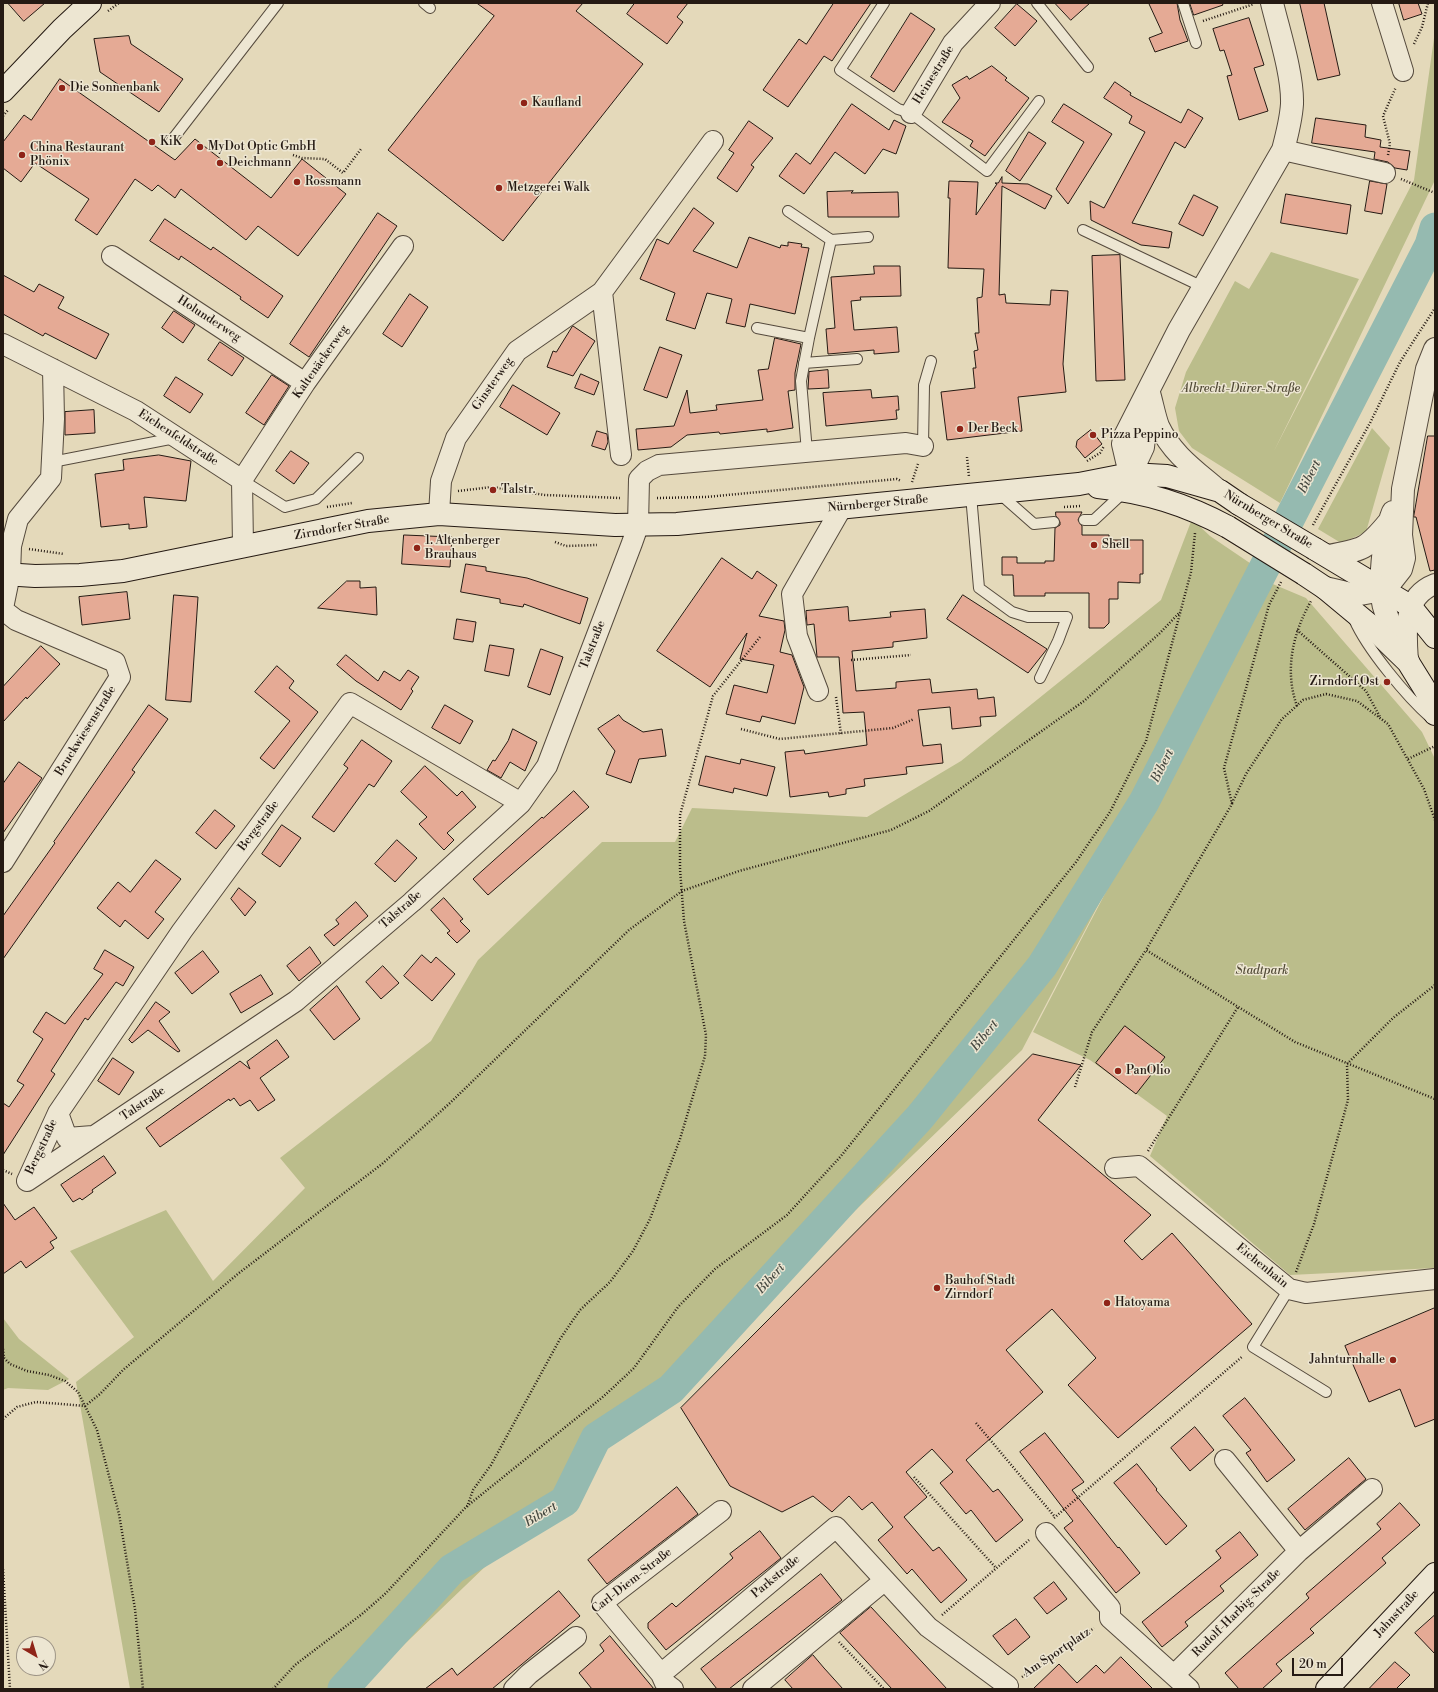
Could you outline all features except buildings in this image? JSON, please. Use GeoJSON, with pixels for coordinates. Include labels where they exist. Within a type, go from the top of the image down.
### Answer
{"type":"FeatureCollection","features":[{"type":"Feature","properties":{"kind":"main road"},"geometry":{"type":"LineString","coordinates":[[3,91],[62,28],[90,3]]}},
{"type":"Feature","properties":{"kind":"main road"},"geometry":{"type":"LineString","coordinates":[[1128,482],[1123,444],[1126,436],[1179,330],[1283,150],[1292,103],[1290,80],[1272,3]]}},
{"type":"Feature","properties":{"kind":"main road"},"geometry":{"type":"LineString","coordinates":[[1319,592],[1356,595],[1383,589],[1401,569],[1404,558],[1401,535],[1403,489],[1426,369],[1435,349]]}},
{"type":"Feature","properties":{"kind":"main road","name":"Nürnberger Straße"},"geometry":{"type":"LineString","coordinates":[[677,524],[842,507],[967,487],[999,492],[1081,474],[1128,482],[1197,511],[1228,527],[1304,574],[1319,592],[1348,607],[1372,627],[1408,662]]}},
{"type":"Feature","properties":{"kind":"main road","name":"Nürnberger Straße"},"geometry":{"type":"LineString","coordinates":[[1128,482],[1167,476],[1220,491],[1356,575],[1383,589],[1410,606]]}},
{"type":"Feature","properties":{"kind":"main road"},"geometry":{"type":"LineString","coordinates":[[1403,489],[1389,522],[1381,571],[1384,609],[1408,662],[1426,691],[1435,714]]}},
{"type":"Feature","properties":{"kind":"main road","name":"Zirndorfer Straße"},"geometry":{"type":"LineString","coordinates":[[5,573],[35,576],[123,571],[368,521],[439,514],[638,526],[677,524]]}},
{"type":"Feature","properties":{"kind":"main road"},"geometry":{"type":"LineString","coordinates":[[1322,553],[1358,551],[1369,545],[1389,522]]}},
{"type":"Feature","properties":{"kind":"main road"},"geometry":{"type":"LineString","coordinates":[[1401,569],[1410,606],[1435,637]]}},
{"type":"Feature","properties":{"kind":"main road","name":"Jahnstraße"},"geometry":{"type":"LineString","coordinates":[[1327,1689],[1435,1574]]}},
{"type":"Feature","properties":{"kind":"street","name":"Heinestraße"},"geometry":{"type":"LineString","coordinates":[[910,113],[953,43],[990,3]]}},
{"type":"Feature","properties":{"kind":"street"},"geometry":{"type":"LineString","coordinates":[[1382,3],[1403,71]]}},
{"type":"Feature","properties":{"kind":"street","name":"Ginsterweg"},"geometry":{"type":"LineString","coordinates":[[439,514],[441,481],[456,438],[517,351],[602,292],[713,141]]}},
{"type":"Feature","properties":{"kind":"street"},"geometry":{"type":"LineString","coordinates":[[1283,150],[1385,173]]}},
{"type":"Feature","properties":{"kind":"street","name":"Kaltenäckerweg"},"geometry":{"type":"LineString","coordinates":[[242,480],[306,383],[403,246]]}},
{"type":"Feature","properties":{"kind":"street","name":"Holunderweg"},"geometry":{"type":"LineString","coordinates":[[112,256],[306,383]]}},
{"type":"Feature","properties":{"kind":"street"},"geometry":{"type":"LineString","coordinates":[[602,292],[620,455]]}},
{"type":"Feature","properties":{"kind":"street","name":"Eichenfeldstraße"},"geometry":{"type":"LineString","coordinates":[[3,344],[136,411],[242,480]]}},
{"type":"Feature","properties":{"kind":"street"},"geometry":{"type":"LineString","coordinates":[[3,609],[5,573],[18,520],[51,478],[54,419],[53,370]]}},
{"type":"Feature","properties":{"kind":"street"},"geometry":{"type":"LineString","coordinates":[[1150,390],[1159,425],[1168,442],[1176,452],[1220,491]]}},
{"type":"Feature","properties":{"kind":"street"},"geometry":{"type":"LineString","coordinates":[[638,526],[639,479],[647,471],[659,465],[906,443],[923,446]]}},
{"type":"Feature","properties":{"kind":"street"},"geometry":{"type":"LineString","coordinates":[[242,480],[243,546]]}},
{"type":"Feature","properties":{"kind":"street"},"geometry":{"type":"LineString","coordinates":[[827,691],[797,636],[792,594],[842,507]]}},
{"type":"Feature","properties":{"kind":"street","name":"Talstraße"},"geometry":{"type":"LineString","coordinates":[[27,1181],[296,1000],[412,902],[521,803],[547,766],[638,526]]}},
{"type":"Feature","properties":{"kind":"street"},"geometry":{"type":"LineString","coordinates":[[1408,662],[1407,642],[1410,606],[1426,588],[1435,584]]}},
{"type":"Feature","properties":{"kind":"street","name":"Bruckwiesenstraße"},"geometry":{"type":"LineString","coordinates":[[3,609],[16,620],[115,662],[120,677],[3,862]]}},
{"type":"Feature","properties":{"kind":"street","name":"Bergstraße"},"geometry":{"type":"LineString","coordinates":[[27,1181],[58,1113],[197,908],[350,703],[521,803]]}},
{"type":"Feature","properties":{"kind":"street","name":"Bergstraße"},"geometry":{"type":"LineString","coordinates":[[58,1113],[68,1138],[95,1136]]}},
{"type":"Feature","properties":{"kind":"street"},"geometry":{"type":"LineString","coordinates":[[1115,1168],[1139,1166]]}},
{"type":"Feature","properties":{"kind":"street","name":"Eichenhain"},"geometry":{"type":"LineString","coordinates":[[1139,1166],[1289,1289],[1306,1293],[1435,1279]]}},
{"type":"Feature","properties":{"kind":"street"},"geometry":{"type":"LineString","coordinates":[[1225,1460],[1299,1551]]}},
{"type":"Feature","properties":{"kind":"street","name":"Rudolf-Harbig-Straße"},"geometry":{"type":"LineString","coordinates":[[1174,1675],[1299,1551],[1372,1489]]}},
{"type":"Feature","properties":{"kind":"street","name":"Carl-Diem-Straße"},"geometry":{"type":"LineString","coordinates":[[602,1603],[721,1511]]}},
{"type":"Feature","properties":{"kind":"street","name":"Parkstraße"},"geometry":{"type":"LineString","coordinates":[[602,1603],[667,1681],[836,1527],[884,1581],[928,1627],[1007,1688]]}},
{"type":"Feature","properties":{"kind":"street"},"geometry":{"type":"LineString","coordinates":[[1045,1527],[1110,1608],[1110,1618],[1189,1689]]}},
{"type":"Feature","properties":{"kind":"street"},"geometry":{"type":"LineString","coordinates":[[753,1689],[884,1581]]}},
{"type":"Feature","properties":{"kind":"street"},"geometry":{"type":"LineString","coordinates":[[514,1689],[529,1674],[576,1637]]}},
{"type":"Feature","properties":{"kind":"lane"},"geometry":{"type":"LineString","coordinates":[[172,140],[278,3]]}},
{"type":"Feature","properties":{"kind":"lane"},"geometry":{"type":"LineString","coordinates":[[884,3],[840,70],[898,109],[910,113]]}},
{"type":"Feature","properties":{"kind":"lane"},"geometry":{"type":"LineString","coordinates":[[1037,3],[1088,67]]}},
{"type":"Feature","properties":{"kind":"lane"},"geometry":{"type":"LineString","coordinates":[[1183,3],[1192,25],[1196,43]]}},
{"type":"Feature","properties":{"kind":"lane","name":"Heinestraße"},"geometry":{"type":"LineString","coordinates":[[910,113],[987,171],[1039,101]]}},
{"type":"Feature","properties":{"kind":"lane"},"geometry":{"type":"LineString","coordinates":[[788,211],[831,240],[868,237]]}},
{"type":"Feature","properties":{"kind":"lane"},"geometry":{"type":"LineString","coordinates":[[1083,230],[1203,287]]}},
{"type":"Feature","properties":{"kind":"lane"},"geometry":{"type":"LineString","coordinates":[[807,452],[801,381],[831,240]]}},
{"type":"Feature","properties":{"kind":"lane"},"geometry":{"type":"LineString","coordinates":[[757,328],[809,338]]}},
{"type":"Feature","properties":{"kind":"lane"},"geometry":{"type":"LineString","coordinates":[[804,363],[857,359]]}},
{"type":"Feature","properties":{"kind":"lane"},"geometry":{"type":"LineString","coordinates":[[923,446],[924,385],[931,361]]}},
{"type":"Feature","properties":{"kind":"lane"},"geometry":{"type":"LineString","coordinates":[[52,462],[178,438]]}},
{"type":"Feature","properties":{"kind":"lane"},"geometry":{"type":"LineString","coordinates":[[242,480],[285,507],[316,499],[358,458]]}},
{"type":"Feature","properties":{"kind":"lane"},"geometry":{"type":"LineString","coordinates":[[1084,520],[1094,520],[1128,482]]}},
{"type":"Feature","properties":{"kind":"lane"},"geometry":{"type":"LineString","coordinates":[[967,487],[979,588],[1012,612],[1028,617],[1067,617],[1058,642],[1040,678]]}},
{"type":"Feature","properties":{"kind":"lane"},"geometry":{"type":"LineString","coordinates":[[999,492],[1034,524],[1054,522]]}},
{"type":"Feature","properties":{"kind":"lane"},"geometry":{"type":"LineString","coordinates":[[1348,607],[1359,631],[1418,706],[1435,722]]}},
{"type":"Feature","properties":{"kind":"lane"},"geometry":{"type":"LineString","coordinates":[[1289,1289],[1253,1347],[1326,1392]]}},
{"type":"Feature","properties":{"kind":"path"},"geometry":{"type":"LineString","coordinates":[[1192,25],[1258,3]]}},
{"type":"Feature","properties":{"kind":"path"},"geometry":{"type":"LineString","coordinates":[[1428,3],[1422,27],[1383,116],[1390,144],[1385,173],[1435,192]]}},
{"type":"Feature","properties":{"kind":"path"},"geometry":{"type":"LineString","coordinates":[[293,154],[302,158],[325,159],[343,173],[361,149]]}},
{"type":"Feature","properties":{"kind":"path"},"geometry":{"type":"LineString","coordinates":[[1312,526],[1370,424],[1400,362],[1435,308]]}},
{"type":"Feature","properties":{"kind":"path"},"geometry":{"type":"LineString","coordinates":[[1081,474],[1100,452],[1107,441]]}},
{"type":"Feature","properties":{"kind":"path"},"geometry":{"type":"LineString","coordinates":[[967,487],[970,479],[968,458]]}},
{"type":"Feature","properties":{"kind":"path"},"geometry":{"type":"LineString","coordinates":[[440,492],[492,487],[545,495],[638,498],[706,496],[897,479],[904,482]]}},
{"type":"Feature","properties":{"kind":"path"},"geometry":{"type":"LineString","coordinates":[[911,485],[919,484]]}},
{"type":"Feature","properties":{"kind":"path"},"geometry":{"type":"LineString","coordinates":[[324,508],[354,502]]}},
{"type":"Feature","properties":{"kind":"path"},"geometry":{"type":"LineString","coordinates":[[273,1689],[295,1665],[318,1645],[362,1614],[386,1593],[466,1508],[604,1396],[634,1368],[678,1307],[716,1269],[787,1215],[841,1156],[1076,862],[1110,812],[1146,741],[1191,572],[1197,511]]}},
{"type":"Feature","properties":{"kind":"path"},"geometry":{"type":"LineString","coordinates":[[11,546],[42,552],[71,555]]}},
{"type":"Feature","properties":{"kind":"path"},"geometry":{"type":"LineString","coordinates":[[1232,804],[1224,768],[1269,605],[1283,578]]}},
{"type":"Feature","properties":{"kind":"path"},"geometry":{"type":"LineString","coordinates":[[1297,706],[1291,689],[1292,649],[1297,630],[1319,592]]}},
{"type":"Feature","properties":{"kind":"path"},"geometry":{"type":"LineString","coordinates":[[3,1419],[17,1407],[36,1402],[61,1406],[85,1406],[100,1394],[123,1370],[239,1273],[382,1164],[450,1103],[629,930],[682,891],[739,871],[891,830],[929,811],[1084,701],[1160,633],[1180,611]]}},
{"type":"Feature","properties":{"kind":"path"},"geometry":{"type":"LineString","coordinates":[[1297,630],[1366,692],[1381,719]]}},
{"type":"Feature","properties":{"kind":"path"},"geometry":{"type":"LineString","coordinates":[[466,1508],[473,1490],[491,1465],[560,1339],[580,1310],[610,1282],[634,1251],[650,1219],[680,1138],[705,1056],[706,1035],[684,921],[680,815],[713,696],[760,637]]}},
{"type":"Feature","properties":{"kind":"path"},"geometry":{"type":"LineString","coordinates":[[851,660],[911,655]]}},
{"type":"Feature","properties":{"kind":"path"},"geometry":{"type":"LineString","coordinates":[[827,691],[841,734]]}},
{"type":"Feature","properties":{"kind":"path"},"geometry":{"type":"LineString","coordinates":[[1075,1087],[1092,1032],[1146,950],[1232,804],[1246,774],[1282,719],[1303,700],[1326,694],[1357,701],[1388,724],[1424,789],[1435,820]]}},
{"type":"Feature","properties":{"kind":"path"},"geometry":{"type":"LineString","coordinates":[[741,729],[780,739],[893,728],[914,719]]}},
{"type":"Feature","properties":{"kind":"path"},"geometry":{"type":"LineString","coordinates":[[1408,759],[1435,746]]}},
{"type":"Feature","properties":{"kind":"path"},"geometry":{"type":"LineString","coordinates":[[1146,950],[1295,1042],[1435,1099]]}},
{"type":"Feature","properties":{"kind":"path"},"geometry":{"type":"LineString","coordinates":[[1289,1289],[1314,1224],[1348,1100],[1348,1064],[1393,1018],[1435,985]]}},
{"type":"Feature","properties":{"kind":"path"},"geometry":{"type":"LineString","coordinates":[[1139,1166],[1238,1007]]}},
{"type":"Feature","properties":{"kind":"path"},"geometry":{"type":"LineString","coordinates":[[928,1627],[1253,1347]]}},
{"type":"Feature","properties":{"kind":"path"},"geometry":{"type":"LineString","coordinates":[[3,1349],[4,1359],[10,1364],[27,1371],[49,1375],[65,1381],[78,1392],[97,1430],[119,1514],[135,1609],[143,1689]]}},
{"type":"Feature","properties":{"kind":"path"},"geometry":{"type":"LineString","coordinates":[[976,1423],[1045,1527]]}},
{"type":"Feature","properties":{"kind":"path"},"geometry":{"type":"LineString","coordinates":[[914,1477],[996,1568]]}},
{"type":"Feature","properties":{"kind":"path"},"geometry":{"type":"LineString","coordinates":[[3,1569],[10,1689]]}},
{"type":"Feature","properties":{"kind":"path","name":"Am Sportplatz"},"geometry":{"type":"LineString","coordinates":[[1007,1688],[1110,1618]]}},
{"type":"Feature","properties":{"kind":"path"},"geometry":{"type":"LineString","coordinates":[[827,1628],[884,1689]]}},
{"type":"Feature","properties":{"kind":"green space","name":"Albrecht-Dürer-Straße"},"geometry":{"type":"Polygon","coordinates":[[[1435,31],[1435,180],[1280,503],[1192,448],[1179,431],[1175,408],[1186,372],[1235,281],[1249,289],[1271,252],[1359,279],[1274,451],[1414,180],[1435,31]]]}},
{"type":"Feature","properties":{"kind":"green space"},"geometry":{"type":"Polygon","coordinates":[[[1372,428],[1390,448],[1366,532],[1341,543],[1318,529],[1372,428]]]}},
{"type":"Feature","properties":{"kind":"green space","name":"Stadtpark"},"geometry":{"type":"Polygon","coordinates":[[[1192,519],[1210,536],[1269,576],[1268,582],[1306,598],[1422,732],[1435,759],[1435,1268],[1290,1275],[1150,1156],[1167,1116],[1090,1060],[1033,1032],[1198,715],[1022,1050],[358,1689],[130,1689],[76,1382],[134,1337],[70,1251],[166,1210],[213,1281],[305,1188],[280,1158],[431,1041],[478,960],[602,842],[675,842],[692,808],[867,817],[961,761],[1161,600],[1192,519]]]}},
{"type":"Feature","properties":{"kind":"green space"},"geometry":{"type":"Polygon","coordinates":[[[3,1318],[19,1339],[69,1379],[48,1390],[8,1388],[3,1390],[3,1318]]]}},
{"type":"Feature","properties":{"kind":"waterway","name":"Bibert"},"geometry":{"type":"LineString","coordinates":[[343,1689],[452,1569],[565,1501],[596,1438],[671,1389],[920,1117],[1042,966],[1144,802],[1430,245],[1435,228]]}},
{"type":"Feature","properties":{"kind":"place","name":"Die Sonnenbank"},"geometry":{"type":"Point","coordinates":[62,88]}},
{"type":"Feature","properties":{"kind":"place","name":"Kaufland"},"geometry":{"type":"Point","coordinates":[524,103]}},
{"type":"Feature","properties":{"kind":"place","name":"KiK"},"geometry":{"type":"Point","coordinates":[152,142]}},
{"type":"Feature","properties":{"kind":"place","name":"MyDot Optic GmbH"},"geometry":{"type":"Point","coordinates":[200,147]}},
{"type":"Feature","properties":{"kind":"place","name":"China Restaurant Phönix"},"geometry":{"type":"Point","coordinates":[22,155]}},
{"type":"Feature","properties":{"kind":"place","name":"Deichmann"},"geometry":{"type":"Point","coordinates":[220,163]}},
{"type":"Feature","properties":{"kind":"place","name":"Rossmann"},"geometry":{"type":"Point","coordinates":[297,182]}},
{"type":"Feature","properties":{"kind":"place","name":"Metzgerei Walk"},"geometry":{"type":"Point","coordinates":[499,188]}},
{"type":"Feature","properties":{"kind":"place","name":"Der Beck"},"geometry":{"type":"Point","coordinates":[960,429]}},
{"type":"Feature","properties":{"kind":"place","name":"Pizza Peppino"},"geometry":{"type":"Point","coordinates":[1093,435]}},
{"type":"Feature","properties":{"kind":"place","name":"Talstr."},"geometry":{"type":"Point","coordinates":[493,490]}},
{"type":"Feature","properties":{"kind":"place","name":"Shell"},"geometry":{"type":"Point","coordinates":[1094,545]}},
{"type":"Feature","properties":{"kind":"place","name":"1. Altenberger Brauhaus"},"geometry":{"type":"Point","coordinates":[417,548]}},
{"type":"Feature","properties":{"kind":"place","name":"Zirndorf Ost"},"geometry":{"type":"Point","coordinates":[1387,682]}},
{"type":"Feature","properties":{"kind":"place","name":"PanOlio"},"geometry":{"type":"Point","coordinates":[1118,1071]}},
{"type":"Feature","properties":{"kind":"place","name":"Bauhof Stadt Zirndorf"},"geometry":{"type":"Point","coordinates":[937,1288]}},
{"type":"Feature","properties":{"kind":"place","name":"Hatoyama"},"geometry":{"type":"Point","coordinates":[1107,1303]}},
{"type":"Feature","properties":{"kind":"place","name":"Jahnturnhalle"},"geometry":{"type":"Point","coordinates":[1393,1360]}}]}
